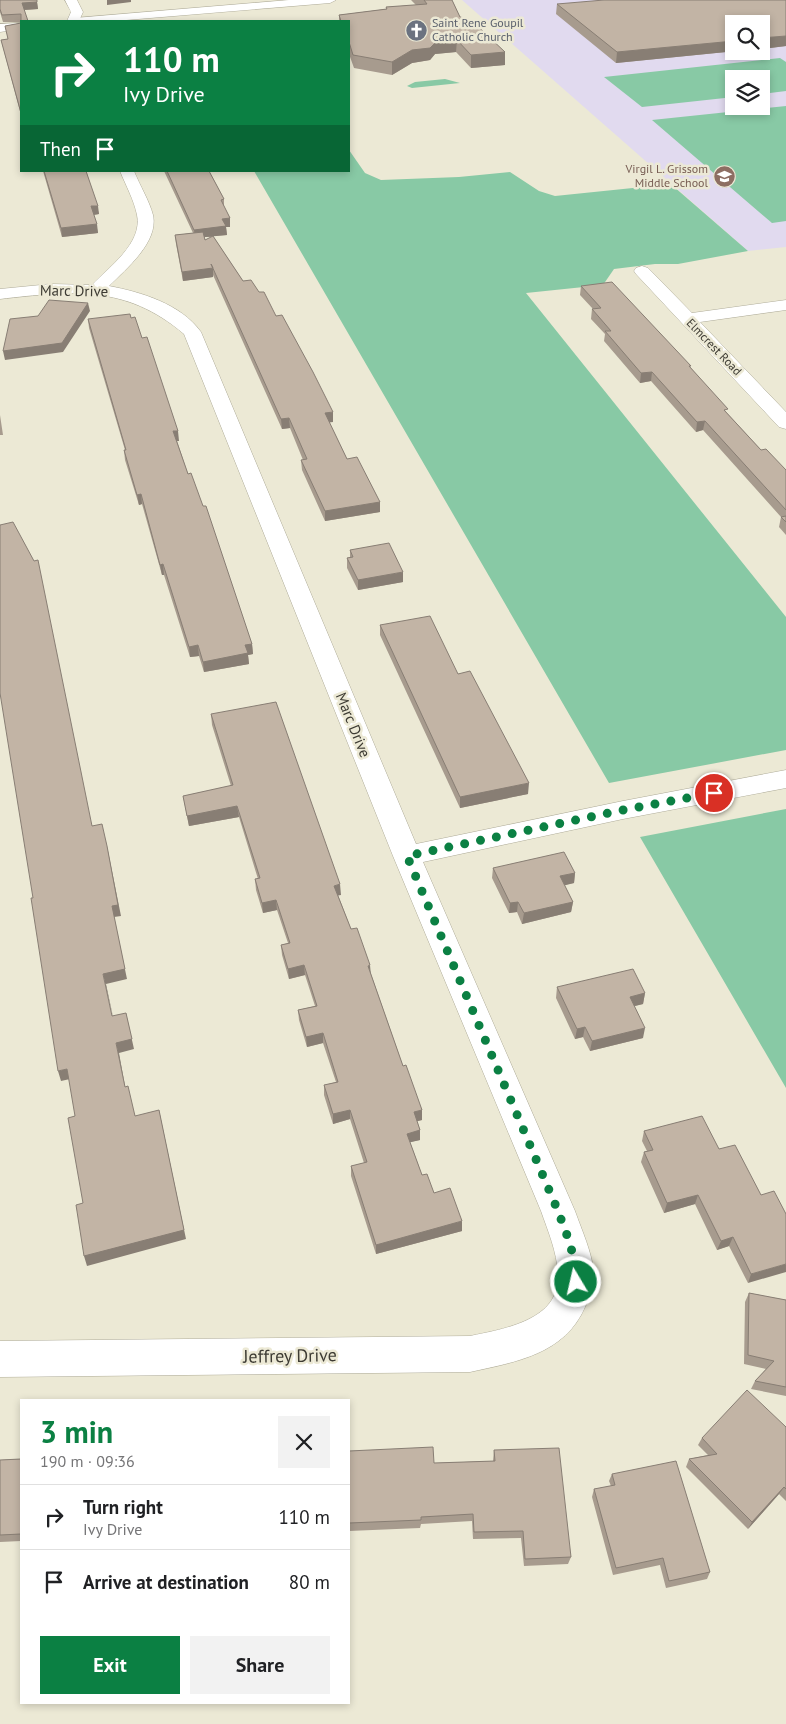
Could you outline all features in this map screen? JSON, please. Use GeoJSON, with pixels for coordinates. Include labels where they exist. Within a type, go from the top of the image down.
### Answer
{"type":"FeatureCollection","features":[{"type":"Feature","properties":{"kind":"street"},"geometry":{"type":"LineString","coordinates":[[71,0],[77,12],[74,20]]}},
{"type":"Feature","properties":{"kind":"street"},"geometry":{"type":"LineString","coordinates":[[86,20],[330,0]]}},
{"type":"Feature","properties":{"kind":"street"},"geometry":{"type":"LineString","coordinates":[[0,28],[20,26]]}},
{"type":"Feature","properties":{"kind":"street"},"geometry":{"type":"LineString","coordinates":[[97,289],[132,251],[146,232],[146,220],[126,172]]}},
{"type":"Feature","properties":{"kind":"street","name":"Elmcrest Road"},"geometry":{"type":"LineString","coordinates":[[642,271],[786,423]]}},
{"type":"Feature","properties":{"kind":"street","name":"Marc Drive"},"geometry":{"type":"LineString","coordinates":[[0,294],[44,290],[97,289],[138,297],[178,317],[192,332],[407,856],[558,1211],[571,1246],[576,1282],[568,1309]]}},
{"type":"Feature","properties":{"kind":"street"},"geometry":{"type":"LineString","coordinates":[[687,319],[786,305]]}},
{"type":"Feature","properties":{"kind":"street"},"geometry":{"type":"LineString","coordinates":[[407,856],[623,810],[786,779]]}},
{"type":"Feature","properties":{"kind":"street","name":"Jeffrey Drive"},"geometry":{"type":"LineString","coordinates":[[0,1359],[470,1354],[514,1345],[543,1333],[568,1309]]}},
{"type":"Feature","properties":{"kind":"shaded area","name":"Virgil L. Grissom Middle School"},"geometry":{"type":"Polygon","coordinates":[[[462,0],[786,0],[786,247],[748,251],[462,0]]]}},
{"type":"Feature","properties":{"kind":"green space"},"geometry":{"type":"Polygon","coordinates":[[[780,58],[786,62],[786,91],[770,93],[770,70],[725,70],[725,98],[642,107],[604,77],[770,60],[780,58]]]}},
{"type":"Feature","properties":{"kind":"green space"},"geometry":{"type":"Polygon","coordinates":[[[445,79],[460,83],[412,88],[407,86],[415,82],[445,79]]]}},
{"type":"Feature","properties":{"kind":"green space"},"geometry":{"type":"Polygon","coordinates":[[[786,106],[786,221],[772,223],[652,120],[725,112],[725,115],[770,115],[770,108],[786,106]]]}},
{"type":"Feature","properties":{"kind":"green space"},"geometry":{"type":"Polygon","coordinates":[[[350,151],[365,173],[381,180],[459,177],[510,172],[539,191],[555,196],[662,185],[673,186],[748,251],[678,264],[655,264],[614,269],[603,285],[526,293],[786,617],[786,750],[609,783],[255,172],[350,172],[350,151]]]}},
{"type":"Feature","properties":{"kind":"green space"},"geometry":{"type":"Polygon","coordinates":[[[786,809],[786,1088],[640,837],[786,809]]]}},
{"type":"Feature","properties":{"kind":"building"},"geometry":{"type":"Polygon","coordinates":[[[0,0],[37,0],[37,2],[22,3],[28,20],[21,20],[21,14],[2,15],[0,0]]]}},
{"type":"Feature","properties":{"kind":"building"},"geometry":{"type":"Polygon","coordinates":[[[424,0],[452,0],[460,17],[471,20],[505,52],[471,55],[457,40],[436,42],[430,48],[412,50],[392,62],[353,55],[350,45],[350,20],[341,20],[339,15],[387,9],[386,7],[427,4],[424,0]]]}},
{"type":"Feature","properties":{"kind":"building"},"geometry":{"type":"Polygon","coordinates":[[[604,0],[786,0],[786,36],[770,37],[770,15],[725,15],[725,42],[617,52],[557,4],[604,0]]]}},
{"type":"Feature","properties":{"kind":"building"},"geometry":{"type":"Polygon","coordinates":[[[20,23],[20,109],[1,40],[8,39],[5,26],[20,23]]]}},
{"type":"Feature","properties":{"kind":"building"},"geometry":{"type":"Polygon","coordinates":[[[44,172],[86,172],[98,206],[91,206],[97,224],[61,228],[44,172]]]}},
{"type":"Feature","properties":{"kind":"building"},"geometry":{"type":"Polygon","coordinates":[[[167,172],[210,172],[224,199],[221,200],[230,218],[222,219],[226,226],[194,230],[167,172]]]}},
{"type":"Feature","properties":{"kind":"building"},"geometry":{"type":"Polygon","coordinates":[[[203,232],[205,240],[213,236],[243,281],[251,280],[259,292],[264,292],[276,316],[282,315],[333,412],[325,413],[347,459],[357,457],[380,502],[325,511],[301,460],[307,459],[289,418],[281,419],[213,268],[182,272],[175,235],[203,232]]]}},
{"type":"Feature","properties":{"kind":"building"},"geometry":{"type":"Polygon","coordinates":[[[612,282],[691,366],[689,366],[728,409],[724,410],[761,450],[766,449],[786,470],[786,510],[705,421],[697,422],[652,372],[641,373],[605,331],[611,331],[592,309],[601,308],[581,286],[612,282]]]}},
{"type":"Feature","properties":{"kind":"building"},"geometry":{"type":"Polygon","coordinates":[[[49,300],[88,303],[62,343],[3,351],[10,319],[38,316],[49,300]]]}},
{"type":"Feature","properties":{"kind":"building"},"geometry":{"type":"Polygon","coordinates":[[[130,314],[131,318],[135,317],[142,338],[147,337],[178,431],[173,431],[188,474],[191,473],[203,506],[206,506],[252,644],[245,645],[248,653],[203,662],[198,645],[189,647],[163,564],[160,565],[141,494],[137,495],[88,319],[130,314]]]}},
{"type":"Feature","properties":{"kind":"building"},"geometry":{"type":"Polygon","coordinates":[[[13,522],[34,561],[38,560],[92,826],[102,824],[107,846],[118,905],[112,906],[125,969],[103,974],[112,1016],[126,1013],[132,1039],[116,1043],[125,1087],[128,1086],[135,1116],[159,1110],[184,1230],[84,1256],[76,1205],[83,1203],[68,1118],[75,1116],[67,1069],[58,1071],[31,898],[33,898],[0,693],[0,525],[13,522]]]}},
{"type":"Feature","properties":{"kind":"building"},"geometry":{"type":"Polygon","coordinates":[[[389,543],[403,572],[358,580],[347,558],[353,557],[350,550],[389,543]]]}},
{"type":"Feature","properties":{"kind":"building"},"geometry":{"type":"Polygon","coordinates":[[[430,616],[458,674],[470,671],[529,783],[460,797],[380,625],[430,616]]]}},
{"type":"Feature","properties":{"kind":"building"},"geometry":{"type":"Polygon","coordinates":[[[276,702],[340,884],[334,886],[351,929],[357,928],[370,965],[368,966],[403,1066],[406,1065],[422,1110],[414,1112],[420,1130],[407,1134],[422,1175],[427,1174],[434,1193],[450,1188],[462,1221],[376,1245],[351,1166],[367,1162],[350,1110],[333,1114],[324,1085],[338,1082],[323,1033],[306,1037],[298,1010],[317,1006],[304,965],[288,969],[281,945],[290,943],[276,900],[262,903],[255,879],[260,878],[237,806],[187,816],[183,796],[233,785],[211,714],[276,702]]]}},
{"type":"Feature","properties":{"kind":"building"},"geometry":{"type":"Polygon","coordinates":[[[564,852],[575,873],[560,876],[573,902],[524,913],[518,902],[510,903],[493,868],[564,852]]]}},
{"type":"Feature","properties":{"kind":"building"},"geometry":{"type":"Polygon","coordinates":[[[633,969],[645,993],[630,997],[645,1028],[592,1041],[585,1027],[577,1029],[557,987],[633,969]]]}},
{"type":"Feature","properties":{"kind":"building"},"geometry":{"type":"Polygon","coordinates":[[[702,1116],[719,1149],[735,1145],[761,1195],[774,1191],[786,1214],[786,1264],[751,1274],[733,1237],[721,1241],[698,1195],[667,1203],[644,1152],[653,1150],[644,1131],[702,1116]]]}},
{"type":"Feature","properties":{"kind":"building"},"geometry":{"type":"Polygon","coordinates":[[[749,1293],[786,1300],[786,1387],[755,1381],[774,1361],[748,1355],[749,1293]]]}},
{"type":"Feature","properties":{"kind":"building"},"geometry":{"type":"Polygon","coordinates":[[[747,1390],[786,1427],[786,1489],[784,1487],[752,1522],[689,1459],[717,1454],[702,1438],[747,1390]]]}},
{"type":"Feature","properties":{"kind":"building"},"geometry":{"type":"Polygon","coordinates":[[[433,1447],[434,1463],[495,1461],[494,1450],[559,1448],[571,1557],[525,1559],[523,1531],[474,1532],[473,1514],[421,1517],[421,1520],[350,1523],[350,1451],[433,1447]]]}},
{"type":"Feature","properties":{"kind":"building"},"geometry":{"type":"Polygon","coordinates":[[[20,1459],[20,1534],[0,1535],[0,1460],[20,1459]]]}},
{"type":"Feature","properties":{"kind":"building"},"geometry":{"type":"Polygon","coordinates":[[[676,1461],[710,1572],[669,1581],[663,1558],[616,1568],[594,1489],[615,1485],[612,1474],[676,1461]]]}},
{"type":"Feature","properties":{"kind":"place","name":"Saint Rene Goupil Catholic Church"},"geometry":{"type":"Point","coordinates":[416,30]}},
{"type":"Feature","properties":{"kind":"place","name":"Virgil L. Grissom Middle School"},"geometry":{"type":"Point","coordinates":[724,176]}},
{"type":"Feature","properties":{"kind":"route"},"geometry":{"type":"LineString","coordinates":[[576,1282],[571,1246],[558,1211],[407,856],[623,810],[714,793]]}}]}
